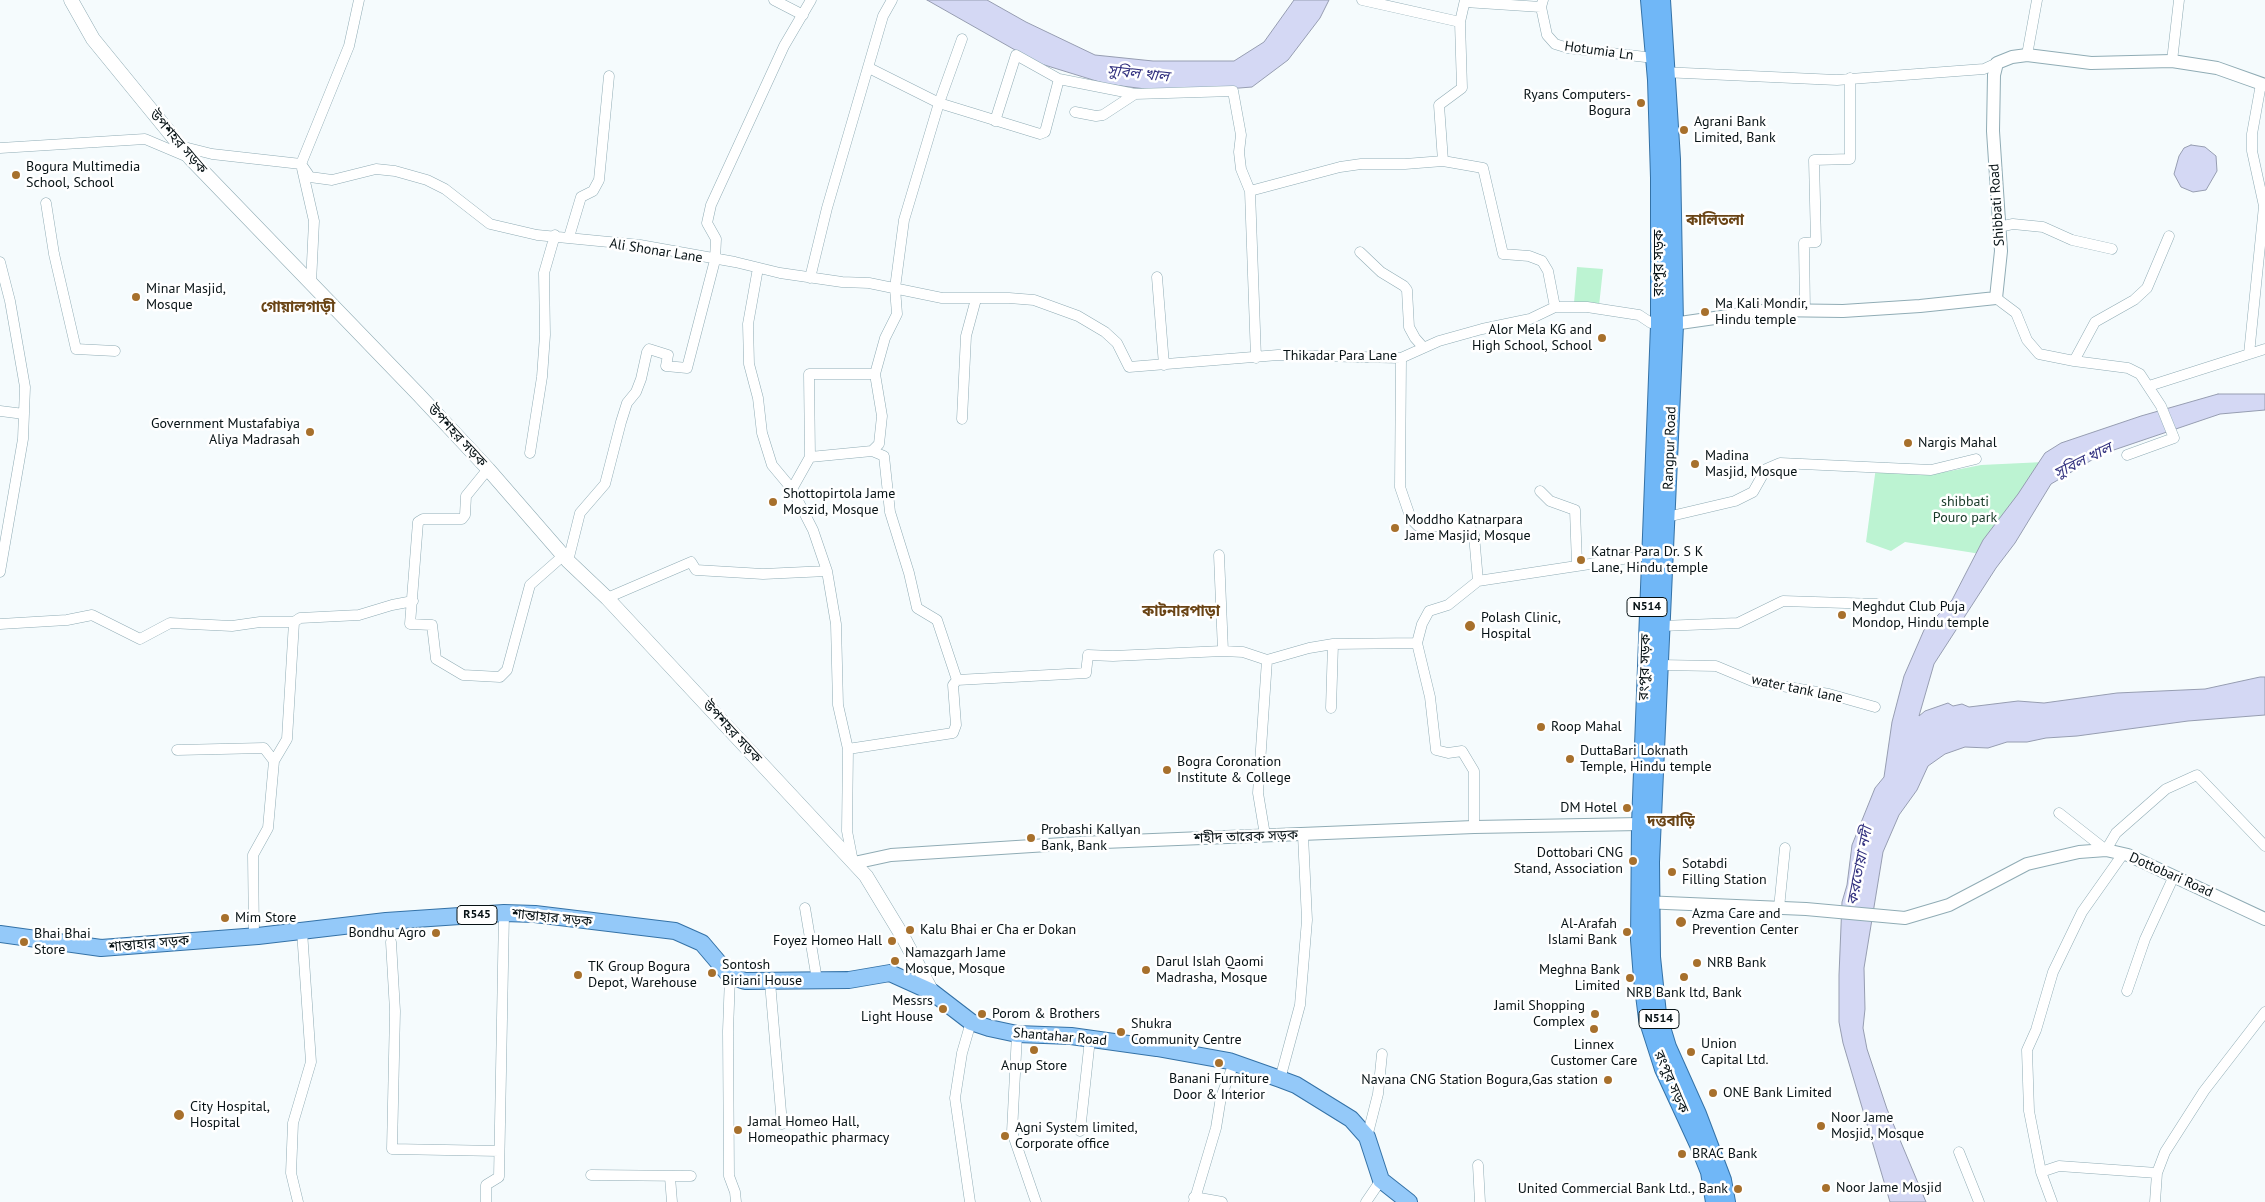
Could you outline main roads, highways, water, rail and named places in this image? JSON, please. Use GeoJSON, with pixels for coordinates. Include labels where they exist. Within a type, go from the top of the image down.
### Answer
{"type":"FeatureCollection","features":[{"type":"Feature","properties":{"kind":"highway","name":"রংপুর সড়ক"},"geometry":{"type":"LineString","coordinates":[[1649,0],[1658,68]]}},
{"type":"Feature","properties":{"kind":"highway","name":"রংপুর সড়ক"},"geometry":{"type":"LineString","coordinates":[[1662,0],[1658,68],[1659,178],[1667,325],[1649,555],[1645,902],[1642,979],[1647,1019],[1663,1069],[1699,1147],[1708,1172],[1714,1202]]}},
{"type":"Feature","properties":{"kind":"highway","name":"Rangpur Road"},"geometry":{"type":"LineString","coordinates":[[1646,824],[1660,665],[1660,626],[1667,517],[1667,325]]}},
{"type":"Feature","properties":{"kind":"highway","name":"রংপুর সড়ক"},"geometry":{"type":"LineString","coordinates":[[1645,902],[1658,1014],[1668,1047],[1698,1114],[1723,1180],[1726,1202]]}},
{"type":"Feature","properties":{"kind":"main road","name":"উপশহর সড়ক"},"geometry":{"type":"LineString","coordinates":[[71,0],[93,40],[180,146],[488,470],[566,558],[607,598],[866,876],[932,992]]}},
{"type":"Feature","properties":{"kind":"main road","name":"শান্তাহার সড়ক"},"geometry":{"type":"LineString","coordinates":[[0,934],[101,948],[254,936],[386,921],[504,913],[535,914],[675,931],[702,943],[730,976],[745,981],[849,980],[890,973]]}},
{"type":"Feature","properties":{"kind":"main road"},"geometry":{"type":"LineString","coordinates":[[890,973],[908,966],[911,953]]}},
{"type":"Feature","properties":{"kind":"main road"},"geometry":{"type":"LineString","coordinates":[[890,973],[932,992]]}},
{"type":"Feature","properties":{"kind":"main road","name":"Shantahar Road"},"geometry":{"type":"LineString","coordinates":[[932,992],[971,1022],[1017,1034],[1070,1036],[1157,1048],[1234,1063],[1296,1085],[1351,1119],[1367,1138],[1381,1180],[1409,1202]]}},
{"type":"Feature","properties":{"kind":"water","name":"সুবিল খাল"},"geometry":{"type":"Polygon","coordinates":[[[927,0],[987,0],[1026,22],[1095,55],[1153,61],[1234,61],[1264,42],[1294,0],[1329,0],[1320,18],[1288,60],[1252,87],[1177,93],[1106,84],[1038,63],[927,0]]]}},
{"type":"Feature","properties":{"kind":"water"},"geometry":{"type":"Polygon","coordinates":[[[2191,145],[2205,147],[2216,156],[2217,171],[2206,190],[2193,192],[2181,187],[2174,174],[2179,156],[2184,148],[2191,145]]]}},
{"type":"Feature","properties":{"kind":"water"},"geometry":{"type":"Polygon","coordinates":[[[2218,394],[2265,394],[2265,410],[2220,414],[2102,454],[2051,484],[2015,543],[1996,568],[1934,664],[1919,716],[1925,711],[1948,703],[1953,706],[1962,704],[1969,707],[2018,701],[2044,703],[2117,693],[2205,689],[2260,677],[2265,677],[2265,715],[2188,721],[2077,736],[2046,738],[2027,742],[2007,742],[1988,748],[1965,747],[1945,754],[1928,766],[1917,790],[1899,815],[1883,852],[1864,968],[1865,1009],[1863,1028],[1867,1049],[1887,1109],[1926,1202],[1890,1202],[1843,1043],[1839,1022],[1839,975],[1842,902],[1847,885],[1852,845],[1875,788],[1884,777],[1892,722],[1904,676],[1924,630],[1952,600],[1983,540],[2018,494],[2045,453],[2061,443],[2141,416],[2218,394]]]}},
{"type":"Feature","properties":{"kind":"place","name":"Ryans Computers- Bogura"},"geometry":{"type":"Point","coordinates":[1641,103]}},
{"type":"Feature","properties":{"kind":"place","name":"Agrani Bank Limited, Bank"},"geometry":{"type":"Point","coordinates":[1684,130]}},
{"type":"Feature","properties":{"kind":"place","name":"Bogura Multimedia School, School"},"geometry":{"type":"Point","coordinates":[16,175]}},
{"type":"Feature","properties":{"kind":"place","name":"Minar Masjid, Mosque"},"geometry":{"type":"Point","coordinates":[136,297]}},
{"type":"Feature","properties":{"kind":"place","name":"Ma Kali Mondir, Hindu temple"},"geometry":{"type":"Point","coordinates":[1705,312]}},
{"type":"Feature","properties":{"kind":"place","name":"Alor Mela KG and High School, School"},"geometry":{"type":"Point","coordinates":[1602,338]}},
{"type":"Feature","properties":{"kind":"place","name":"Government Mustafabiya Aliya Madrasah"},"geometry":{"type":"Point","coordinates":[310,432]}},
{"type":"Feature","properties":{"kind":"place","name":"Nargis Mahal"},"geometry":{"type":"Point","coordinates":[1908,443]}},
{"type":"Feature","properties":{"kind":"place","name":"Madina Masjid, Mosque"},"geometry":{"type":"Point","coordinates":[1695,464]}},
{"type":"Feature","properties":{"kind":"place","name":"Shottopirtola Jame Moszid, Mosque"},"geometry":{"type":"Point","coordinates":[773,502]}},
{"type":"Feature","properties":{"kind":"place","name":"Moddho Katnarpara Jame Masjid, Mosque"},"geometry":{"type":"Point","coordinates":[1395,528]}},
{"type":"Feature","properties":{"kind":"place","name":"Katnar Para Dr. S K Lane, Hindu temple"},"geometry":{"type":"Point","coordinates":[1581,560]}},
{"type":"Feature","properties":{"kind":"place","name":"Meghdut Club Puja Mondop, Hindu temple"},"geometry":{"type":"Point","coordinates":[1842,615]}},
{"type":"Feature","properties":{"kind":"place","name":"Polash Clinic, Hospital"},"geometry":{"type":"Point","coordinates":[1470,626]}},
{"type":"Feature","properties":{"kind":"place","name":"Roop Mahal"},"geometry":{"type":"Point","coordinates":[1541,727]}},
{"type":"Feature","properties":{"kind":"place","name":"DuttaBari Loknath Temple, Hindu temple"},"geometry":{"type":"Point","coordinates":[1570,759]}},
{"type":"Feature","properties":{"kind":"place","name":"Bogra Coronation Institute & College"},"geometry":{"type":"Point","coordinates":[1167,770]}},
{"type":"Feature","properties":{"kind":"place","name":"DM Hotel"},"geometry":{"type":"Point","coordinates":[1627,808]}},
{"type":"Feature","properties":{"kind":"place","name":"Probashi Kallyan Bank, Bank"},"geometry":{"type":"Point","coordinates":[1031,838]}},
{"type":"Feature","properties":{"kind":"place","name":"Dottobari CNG Stand, Association"},"geometry":{"type":"Point","coordinates":[1633,861]}},
{"type":"Feature","properties":{"kind":"place","name":"Sotabdi Filling Station"},"geometry":{"type":"Point","coordinates":[1672,872]}},
{"type":"Feature","properties":{"kind":"place","name":"Mim Store"},"geometry":{"type":"Point","coordinates":[225,918]}},
{"type":"Feature","properties":{"kind":"place","name":"Azma Care and Prevention Center"},"geometry":{"type":"Point","coordinates":[1681,922]}},
{"type":"Feature","properties":{"kind":"place","name":"Kalu Bhai er Cha er Dokan"},"geometry":{"type":"Point","coordinates":[910,930]}},
{"type":"Feature","properties":{"kind":"place","name":"Al-Arafah Islami Bank"},"geometry":{"type":"Point","coordinates":[1627,932]}},
{"type":"Feature","properties":{"kind":"place","name":"Bondhu Agro"},"geometry":{"type":"Point","coordinates":[436,933]}},
{"type":"Feature","properties":{"kind":"place","name":"Foyez Homeo Hall"},"geometry":{"type":"Point","coordinates":[892,941]}},
{"type":"Feature","properties":{"kind":"place","name":"Bhai Bhai Store"},"geometry":{"type":"Point","coordinates":[24,942]}},
{"type":"Feature","properties":{"kind":"place","name":"Namazgarh Jame Mosque, Mosque"},"geometry":{"type":"Point","coordinates":[895,961]}},
{"type":"Feature","properties":{"kind":"place","name":"NRB Bank"},"geometry":{"type":"Point","coordinates":[1697,963]}},
{"type":"Feature","properties":{"kind":"place","name":"Darul Islah Qaomi Madrasha, Mosque"},"geometry":{"type":"Point","coordinates":[1146,970]}},
{"type":"Feature","properties":{"kind":"place","name":"Sontosh Biriani House"},"geometry":{"type":"Point","coordinates":[712,973]}},
{"type":"Feature","properties":{"kind":"place","name":"TK Group Bogura Depot, Warehouse"},"geometry":{"type":"Point","coordinates":[578,975]}},
{"type":"Feature","properties":{"kind":"place","name":"NRB Bank ltd, Bank"},"geometry":{"type":"Point","coordinates":[1684,977]}},
{"type":"Feature","properties":{"kind":"place","name":"Meghna Bank Limited"},"geometry":{"type":"Point","coordinates":[1630,978]}},
{"type":"Feature","properties":{"kind":"place","name":"Messrs Light House"},"geometry":{"type":"Point","coordinates":[943,1009]}},
{"type":"Feature","properties":{"kind":"place","name":"Porom & Brothers"},"geometry":{"type":"Point","coordinates":[982,1014]}},
{"type":"Feature","properties":{"kind":"place","name":"Jamil Shopping Complex"},"geometry":{"type":"Point","coordinates":[1595,1014]}},
{"type":"Feature","properties":{"kind":"place","name":"Linnex Customer Care"},"geometry":{"type":"Point","coordinates":[1594,1029]}},
{"type":"Feature","properties":{"kind":"place","name":"Shukra Community Centre"},"geometry":{"type":"Point","coordinates":[1121,1032]}},
{"type":"Feature","properties":{"kind":"place","name":"Anup Store"},"geometry":{"type":"Point","coordinates":[1034,1050]}},
{"type":"Feature","properties":{"kind":"place","name":"Union Capital Ltd."},"geometry":{"type":"Point","coordinates":[1691,1052]}},
{"type":"Feature","properties":{"kind":"place","name":"Banani Furniture Door & Interior"},"geometry":{"type":"Point","coordinates":[1219,1063]}},
{"type":"Feature","properties":{"kind":"place","name":"Navana CNG Station Bogura,Gas station"},"geometry":{"type":"Point","coordinates":[1608,1080]}},
{"type":"Feature","properties":{"kind":"place","name":"ONE Bank Limited"},"geometry":{"type":"Point","coordinates":[1713,1093]}},
{"type":"Feature","properties":{"kind":"place","name":"City Hospital, Hospital"},"geometry":{"type":"Point","coordinates":[179,1115]}},
{"type":"Feature","properties":{"kind":"place","name":"Noor Jame Mosjid, Mosque"},"geometry":{"type":"Point","coordinates":[1821,1126]}},
{"type":"Feature","properties":{"kind":"place","name":"Jamal Homeo Hall, Homeopathic pharmacy"},"geometry":{"type":"Point","coordinates":[738,1130]}},
{"type":"Feature","properties":{"kind":"place","name":"Agni System limited, Corporate office"},"geometry":{"type":"Point","coordinates":[1005,1136]}},
{"type":"Feature","properties":{"kind":"place","name":"BRAC Bank"},"geometry":{"type":"Point","coordinates":[1682,1154]}},
{"type":"Feature","properties":{"kind":"place","name":"Noor Jame Mosjid"},"geometry":{"type":"Point","coordinates":[1826,1188]}},
{"type":"Feature","properties":{"kind":"place","name":"United Commercial Bank Ltd., Bank"},"geometry":{"type":"Point","coordinates":[1738,1189]}},
{"type":"Feature","properties":{"kind":"district","name":"কালিতলা"},"geometry":{"type":"Point","coordinates":[1715,221]}},
{"type":"Feature","properties":{"kind":"district","name":"গোয়ালগাড়ী"},"geometry":{"type":"Point","coordinates":[298,308]}},
{"type":"Feature","properties":{"kind":"district","name":"কাটনারপাড়া"},"geometry":{"type":"Point","coordinates":[1181,612]}},
{"type":"Feature","properties":{"kind":"district","name":"দত্তবাড়ি"},"geometry":{"type":"Point","coordinates":[1671,822]}},
{"type":"Feature","properties":{"kind":"park label","name":"shibbati Pouro park"},"geometry":{"type":"Point","coordinates":[1965,510]}},
{"type":"Feature","properties":{"kind":"water label","name":"করতোয়া নদী"},"geometry":{"type":"Point","coordinates":[1860,866]}}]}
